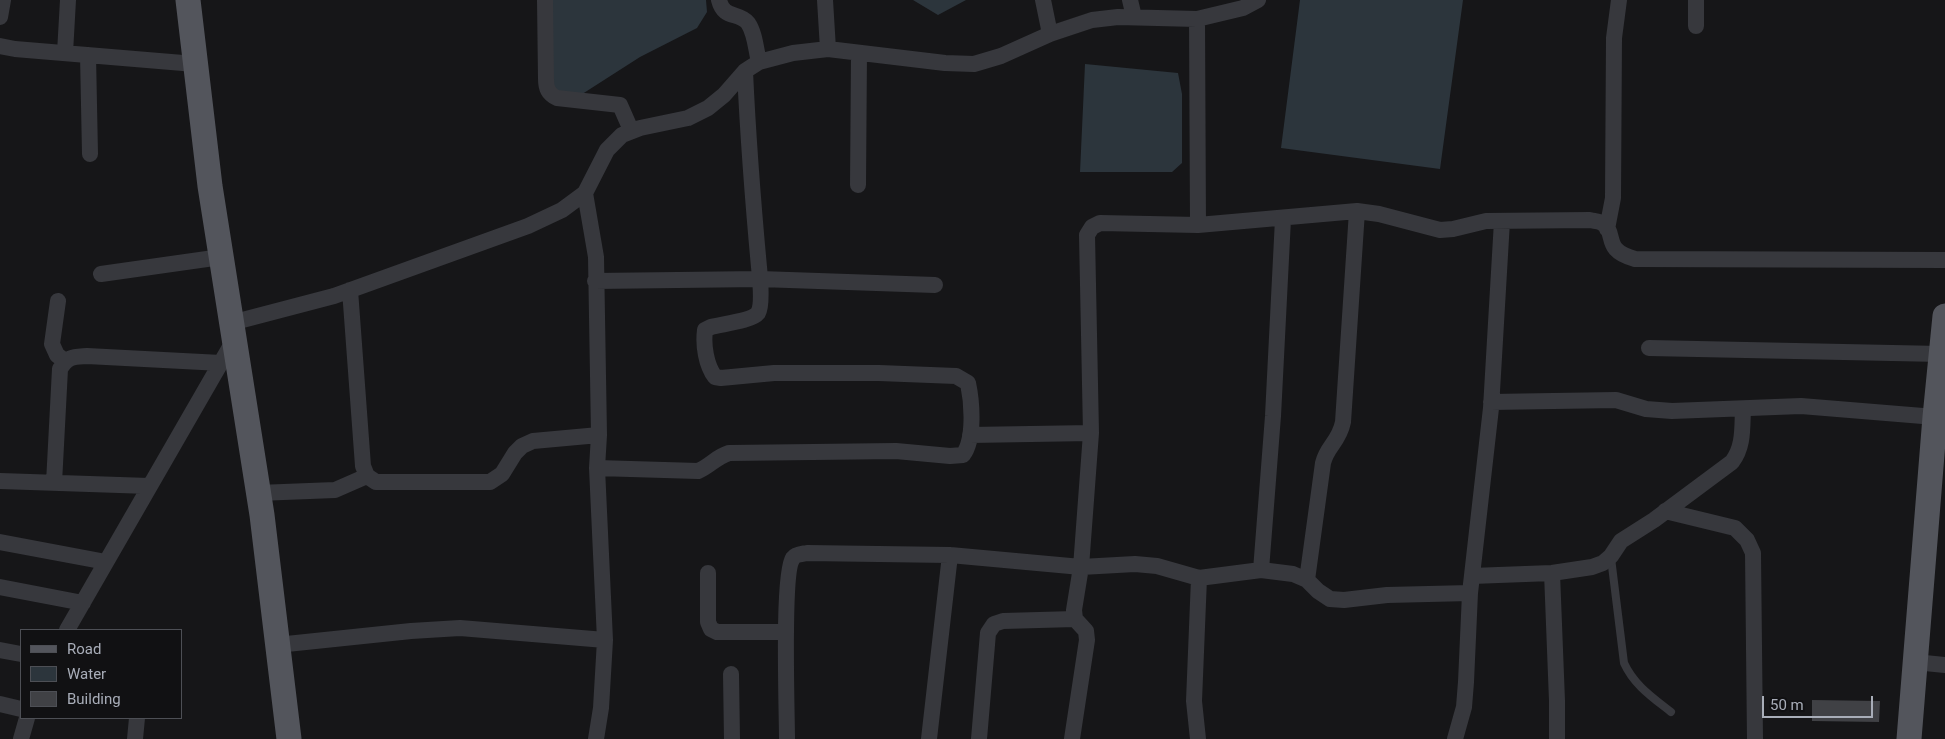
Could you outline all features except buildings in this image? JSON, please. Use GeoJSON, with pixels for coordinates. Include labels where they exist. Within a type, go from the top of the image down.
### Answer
{"type":"FeatureCollection","features":[{"type":"Feature","properties":{"kind":"main road"},"geometry":{"type":"LineString","coordinates":[[188,0],[210,186],[258,493],[289,739]]}},
{"type":"Feature","properties":{"kind":"main road"},"geometry":{"type":"LineString","coordinates":[[1909,739],[1945,316]]}},
{"type":"Feature","properties":{"kind":"street"},"geometry":{"type":"LineString","coordinates":[[0,16],[3,0]]}},
{"type":"Feature","properties":{"kind":"street"},"geometry":{"type":"LineString","coordinates":[[65,53],[68,0]]}},
{"type":"Feature","properties":{"kind":"street"},"geometry":{"type":"LineString","coordinates":[[545,0],[546,88],[551,95],[557,98],[620,106],[631,130]]}},
{"type":"Feature","properties":{"kind":"street"},"geometry":{"type":"LineString","coordinates":[[719,0],[721,8],[728,14],[742,18],[748,23],[759,62]]}},
{"type":"Feature","properties":{"kind":"street"},"geometry":{"type":"LineString","coordinates":[[825,0],[828,50]]}},
{"type":"Feature","properties":{"kind":"street"},"geometry":{"type":"LineString","coordinates":[[1044,0],[1050,34]]}},
{"type":"Feature","properties":{"kind":"street"},"geometry":{"type":"LineString","coordinates":[[1130,0],[1134,17]]}},
{"type":"Feature","properties":{"kind":"street"},"geometry":{"type":"LineString","coordinates":[[68,629],[220,363],[233,331],[287,310],[350,290],[528,226],[562,210],[585,193],[607,150],[622,135],[631,130],[688,118],[708,108],[724,95],[745,71],[759,62],[793,53],[828,50],[945,63],[974,64],[1001,56],[1050,34],[1092,20],[1118,17],[1196,19],[1243,8],[1258,0]]}},
{"type":"Feature","properties":{"kind":"street"},"geometry":{"type":"LineString","coordinates":[[1607,229],[1614,198],[1614,38],[1620,0]]}},
{"type":"Feature","properties":{"kind":"street"},"geometry":{"type":"LineString","coordinates":[[1696,0],[1696,26]]}},
{"type":"Feature","properties":{"kind":"street"},"geometry":{"type":"LineString","coordinates":[[1196,19],[1198,225]]}},
{"type":"Feature","properties":{"kind":"street"},"geometry":{"type":"LineString","coordinates":[[0,46],[15,49],[195,64]]}},
{"type":"Feature","properties":{"kind":"street"},"geometry":{"type":"LineString","coordinates":[[858,185],[859,53]]}},
{"type":"Feature","properties":{"kind":"street"},"geometry":{"type":"LineString","coordinates":[[88,55],[90,154]]}},
{"type":"Feature","properties":{"kind":"street"},"geometry":{"type":"LineString","coordinates":[[597,468],[698,471],[708,467],[721,455],[729,453],[896,451],[950,456],[963,455],[968,447],[971,396],[968,383],[956,376],[879,373],[793,373],[721,378],[715,377],[709,368],[704,336],[705,330],[752,317],[758,313],[760,307],[760,278],[750,168],[745,71]]}},
{"type":"Feature","properties":{"kind":"street"},"geometry":{"type":"LineString","coordinates":[[585,193],[596,257],[599,436],[597,468],[605,640],[601,708],[596,739]]}},
{"type":"Feature","properties":{"kind":"street"},"geometry":{"type":"LineString","coordinates":[[1072,739],[1087,640],[1086,631],[1075,619],[1074,610],[1081,567],[1091,433],[1087,235],[1092,227],[1100,223],[1198,225],[1357,211],[1379,214],[1440,230],[1453,229],[1486,221],[1590,220],[1601,223],[1607,229],[1612,246],[1622,256],[1635,259],[1945,260]]}},
{"type":"Feature","properties":{"kind":"street"},"geometry":{"type":"LineString","coordinates":[[1307,580],[1324,456],[1338,438],[1343,422],[1357,211]]}},
{"type":"Feature","properties":{"kind":"street"},"geometry":{"type":"LineString","coordinates":[[1261,570],[1273,416],[1283,219]]}},
{"type":"Feature","properties":{"kind":"street"},"geometry":{"type":"LineString","coordinates":[[1456,739],[1464,707],[1470,593],[1491,402],[1502,221]]}},
{"type":"Feature","properties":{"kind":"street"},"geometry":{"type":"LineString","coordinates":[[101,274],[221,257]]}},
{"type":"Feature","properties":{"kind":"street"},"geometry":{"type":"LineString","coordinates":[[595,281],[760,278],[935,285]]}},
{"type":"Feature","properties":{"kind":"street"},"geometry":{"type":"LineString","coordinates":[[350,290],[363,466],[367,476],[376,482],[490,482],[502,474],[515,452],[533,441],[599,436]]}},
{"type":"Feature","properties":{"kind":"street"},"geometry":{"type":"LineString","coordinates":[[58,301],[52,344],[56,355],[65,361]]}},
{"type":"Feature","properties":{"kind":"street"},"geometry":{"type":"LineString","coordinates":[[1649,348],[1941,354]]}},
{"type":"Feature","properties":{"kind":"street"},"geometry":{"type":"LineString","coordinates":[[54,483],[60,369],[65,361],[73,357],[87,356],[220,363]]}},
{"type":"Feature","properties":{"kind":"street"},"geometry":{"type":"LineString","coordinates":[[1491,402],[1616,400],[1634,406],[1672,411],[1801,406],[1935,417]]}},
{"type":"Feature","properties":{"kind":"street"},"geometry":{"type":"LineString","coordinates":[[1472,576],[1552,573],[1592,567],[1603,563],[1621,541],[1732,462],[1738,454],[1741,444],[1743,409]]}},
{"type":"Feature","properties":{"kind":"street"},"geometry":{"type":"LineString","coordinates":[[970,436],[1091,433]]}},
{"type":"Feature","properties":{"kind":"street"},"geometry":{"type":"LineString","coordinates":[[258,493],[335,490],[367,476]]}},
{"type":"Feature","properties":{"kind":"street"},"geometry":{"type":"LineString","coordinates":[[0,481],[149,486]]}},
{"type":"Feature","properties":{"kind":"street"},"geometry":{"type":"LineString","coordinates":[[1665,511],[1735,528],[1748,540],[1754,553],[1755,739]]}},
{"type":"Feature","properties":{"kind":"street"},"geometry":{"type":"LineString","coordinates":[[0,542],[106,562]]}},
{"type":"Feature","properties":{"kind":"street"},"geometry":{"type":"LineString","coordinates":[[787,739],[786,632],[789,570],[792,559],[807,553],[950,555],[1081,567],[1135,564],[1157,566],[1199,578],[1261,570],[1292,574],[1307,580],[1318,592],[1330,599],[1344,600],[1387,595],[1470,593]]}},
{"type":"Feature","properties":{"kind":"street"},"geometry":{"type":"LineString","coordinates":[[929,739],[950,555]]}},
{"type":"Feature","properties":{"kind":"street"},"geometry":{"type":"LineString","coordinates":[[708,573],[708,622],[711,629],[717,632],[786,632]]}},
{"type":"Feature","properties":{"kind":"street"},"geometry":{"type":"LineString","coordinates":[[1552,573],[1557,701],[1556,739]]}},
{"type":"Feature","properties":{"kind":"street"},"geometry":{"type":"LineString","coordinates":[[1198,739],[1194,701],[1199,578]]}},
{"type":"Feature","properties":{"kind":"street"},"geometry":{"type":"LineString","coordinates":[[0,587],[83,603]]}},
{"type":"Feature","properties":{"kind":"street"},"geometry":{"type":"LineString","coordinates":[[979,739],[988,634],[994,624],[1003,621],[1075,619]]}},
{"type":"Feature","properties":{"kind":"street"},"geometry":{"type":"LineString","coordinates":[[277,645],[411,631],[460,628],[605,640]]}},
{"type":"Feature","properties":{"kind":"street"},"geometry":{"type":"LineString","coordinates":[[0,650],[20,654]]}},
{"type":"Feature","properties":{"kind":"street"},"geometry":{"type":"LineString","coordinates":[[1916,662],[1945,665]]}},
{"type":"Feature","properties":{"kind":"street"},"geometry":{"type":"LineString","coordinates":[[731,674],[732,739]]}},
{"type":"Feature","properties":{"kind":"street"},"geometry":{"type":"LineString","coordinates":[[0,704],[20,709]]}},
{"type":"Feature","properties":{"kind":"street"},"geometry":{"type":"LineString","coordinates":[[21,739],[27,719]]}},
{"type":"Feature","properties":{"kind":"street"},"geometry":{"type":"LineString","coordinates":[[135,739],[137,719]]}},
{"type":"Feature","properties":{"kind":"lane"},"geometry":{"type":"LineString","coordinates":[[1610,556],[1624,663],[1630,676],[1640,688],[1671,712]]}},
{"type":"Feature","properties":{"kind":"water"},"geometry":{"type":"Polygon","coordinates":[[[552,0],[706,0],[707,12],[697,28],[640,57],[576,98],[553,90],[552,0]]]}},
{"type":"Feature","properties":{"kind":"water"},"geometry":{"type":"Polygon","coordinates":[[[913,0],[966,0],[938,15],[913,0]]]}},
{"type":"Feature","properties":{"kind":"water"},"geometry":{"type":"Polygon","coordinates":[[[1300,0],[1463,0],[1440,169],[1281,148],[1300,0]]]}},
{"type":"Feature","properties":{"kind":"water"},"geometry":{"type":"Polygon","coordinates":[[[1085,64],[1178,73],[1182,94],[1182,163],[1172,172],[1080,172],[1085,64]]]}}]}
